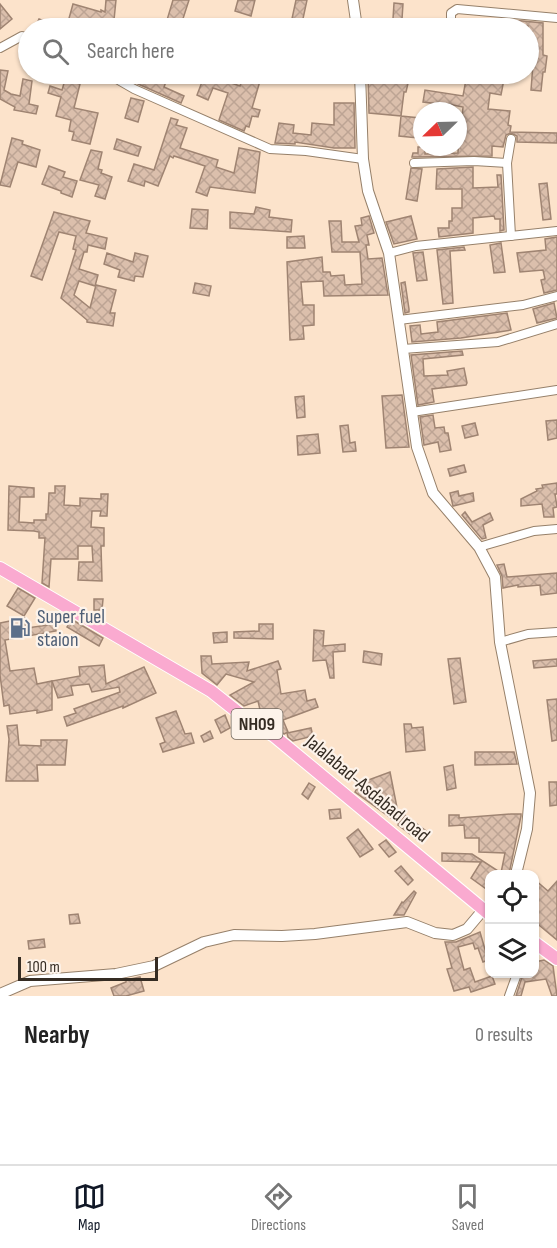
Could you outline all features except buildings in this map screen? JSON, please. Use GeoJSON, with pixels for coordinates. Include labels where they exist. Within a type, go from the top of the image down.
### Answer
{"type":"FeatureCollection","features":[{"type":"Feature","properties":{"kind":"main road","name":"Jalalabad-Asdabad road"},"geometry":{"type":"LineString","coordinates":[[0,568],[211,691],[240,714],[274,736],[485,911]]}},
{"type":"Feature","properties":{"kind":"main road"},"geometry":{"type":"LineString","coordinates":[[539,946],[557,959]]}},
{"type":"Feature","properties":{"kind":"street"},"geometry":{"type":"LineString","coordinates":[[353,0],[356,18]]}},
{"type":"Feature","properties":{"kind":"street"},"geometry":{"type":"LineString","coordinates":[[451,18],[451,13],[457,9],[557,18]]}},
{"type":"Feature","properties":{"kind":"street"},"geometry":{"type":"LineString","coordinates":[[0,48],[18,38]]}},
{"type":"Feature","properties":{"kind":"street"},"geometry":{"type":"LineString","coordinates":[[126,84],[270,150],[363,159]]}},
{"type":"Feature","properties":{"kind":"street"},"geometry":{"type":"LineString","coordinates":[[360,84],[363,159],[368,191],[390,253],[417,447],[433,493],[479,547],[495,577],[500,642],[530,794],[527,829],[517,870]]}},
{"type":"Feature","properties":{"kind":"street"},"geometry":{"type":"LineString","coordinates":[[511,139],[507,163],[511,236]]}},
{"type":"Feature","properties":{"kind":"street"},"geometry":{"type":"LineString","coordinates":[[414,163],[474,161],[507,163]]}},
{"type":"Feature","properties":{"kind":"street"},"geometry":{"type":"LineString","coordinates":[[390,253],[416,246],[557,231]]}},
{"type":"Feature","properties":{"kind":"street"},"geometry":{"type":"LineString","coordinates":[[399,320],[523,305],[557,296]]}},
{"type":"Feature","properties":{"kind":"street"},"geometry":{"type":"LineString","coordinates":[[403,349],[498,342],[557,324]]}},
{"type":"Feature","properties":{"kind":"street"},"geometry":{"type":"LineString","coordinates":[[412,412],[557,390]]}},
{"type":"Feature","properties":{"kind":"street"},"geometry":{"type":"LineString","coordinates":[[479,547],[534,531],[557,529]]}},
{"type":"Feature","properties":{"kind":"street"},"geometry":{"type":"LineString","coordinates":[[500,642],[528,634],[557,632]]}},
{"type":"Feature","properties":{"kind":"street"},"geometry":{"type":"LineString","coordinates":[[0,994],[30,981],[116,974],[154,966],[204,942],[234,935],[315,934],[407,922],[435,933],[453,935],[467,930],[485,913]]}},
{"type":"Feature","properties":{"kind":"street"},"geometry":{"type":"LineString","coordinates":[[509,996],[516,978]]}},
{"type":"Feature","properties":{"kind":"place","name":"Super fuel staion"},"geometry":{"type":"Point","coordinates":[20,628]}}]}
